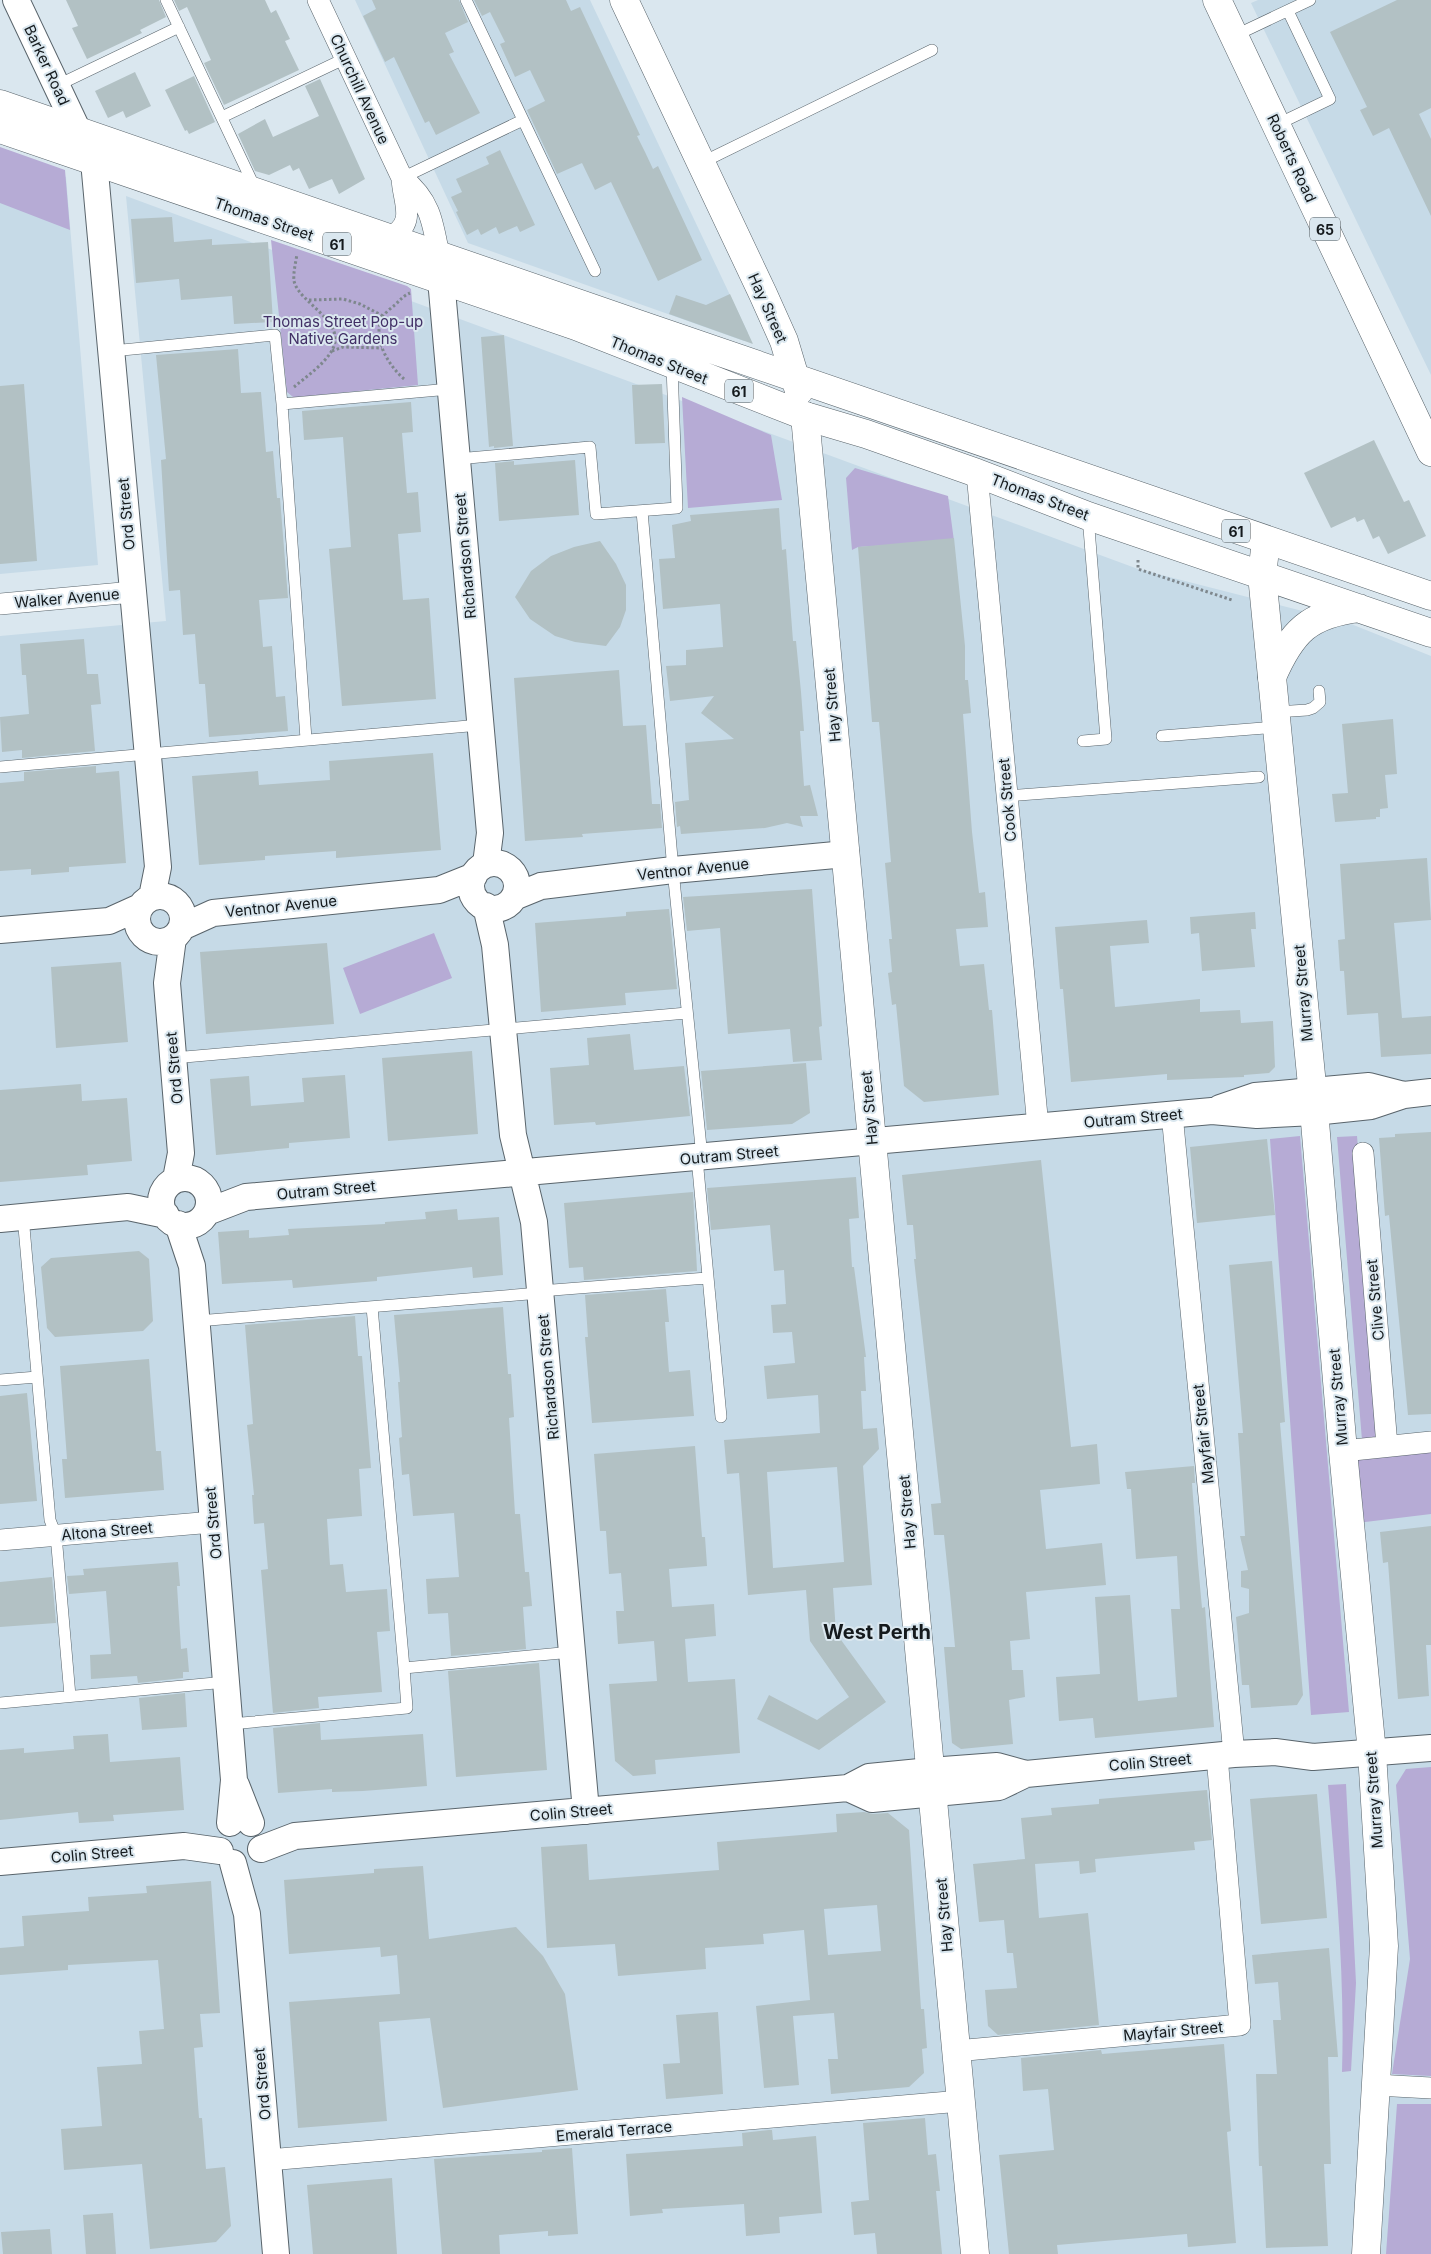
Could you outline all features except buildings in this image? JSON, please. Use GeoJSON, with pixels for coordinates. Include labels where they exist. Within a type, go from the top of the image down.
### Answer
{"type":"FeatureCollection","features":[{"type":"Feature","properties":{"kind":"main road","name":"Hay Street"},"geometry":{"type":"LineString","coordinates":[[624,0],[784,341],[797,379],[806,416],[975,2254]]}},
{"type":"Feature","properties":{"kind":"main road","name":"Roberts Road"},"geometry":{"type":"LineString","coordinates":[[1217,0],[1431,452]]}},
{"type":"Feature","properties":{"kind":"main road","name":"Thomas Street"},"geometry":{"type":"LineString","coordinates":[[0,104],[389,238],[440,267],[576,326],[806,416],[866,434],[977,473],[1088,516],[1431,633]]}},
{"type":"Feature","properties":{"kind":"main road","name":"Thomas Street"},"geometry":{"type":"LineString","coordinates":[[0,129],[94,161],[797,379],[877,408],[1431,596]]}},
{"type":"Feature","properties":{"kind":"main road","name":"Murray Street"},"geometry":{"type":"LineString","coordinates":[[1266,541],[1262,575],[1313,1102],[1371,1745],[1384,1946],[1366,2254]]}},
{"type":"Feature","properties":{"kind":"main road"},"geometry":{"type":"LineString","coordinates":[[1272,677],[1292,641],[1308,623],[1330,613],[1360,608]]}},
{"type":"Feature","properties":{"kind":"street","name":"Barker Road"},"geometry":{"type":"LineString","coordinates":[[16,0],[78,130]]}},
{"type":"Feature","properties":{"kind":"street","name":"Churchill Avenue"},"geometry":{"type":"LineString","coordinates":[[318,0],[402,178],[407,208],[406,222],[396,234],[389,238]]}},
{"type":"Feature","properties":{"kind":"street","name":"Ord Street"},"geometry":{"type":"LineString","coordinates":[[94,161],[158,867],[234,1780],[241,1840],[276,2254]]}},
{"type":"Feature","properties":{"kind":"street","name":"Churchill Avenue"},"geometry":{"type":"LineString","coordinates":[[402,178],[419,192],[428,209],[434,227],[440,267]]}},
{"type":"Feature","properties":{"kind":"street","name":"Richardson Street"},"geometry":{"type":"LineString","coordinates":[[440,267],[496,886],[495,945],[513,1135],[534,1222],[586,1811]]}},
{"type":"Feature","properties":{"kind":"street","name":"Cook Street"},"geometry":{"type":"LineString","coordinates":[[977,473],[1038,1127]]}},
{"type":"Feature","properties":{"kind":"street","name":"Walker Avenue"},"geometry":{"type":"LineString","coordinates":[[0,604],[133,592]]}},
{"type":"Feature","properties":{"kind":"street","name":"Ventnor Avenue"},"geometry":{"type":"LineString","coordinates":[[0,930],[161,918],[439,890],[496,886],[541,886],[673,870],[846,854]]}},
{"type":"Feature","properties":{"kind":"street","name":"Outram Street"},"geometry":{"type":"LineString","coordinates":[[12,1218],[186,1201],[872,1143],[1212,1111],[1255,1096],[1313,1102],[1369,1086],[1404,1095],[1431,1092]]}},
{"type":"Feature","properties":{"kind":"street","name":"Mayfair Street"},"geometry":{"type":"LineString","coordinates":[[956,2051],[1240,2025],[1226,1755],[1172,1114]]}},
{"type":"Feature","properties":{"kind":"street","name":"Clive Street"},"geometry":{"type":"LineString","coordinates":[[1362,1153],[1387,1446]]}},
{"type":"Feature","properties":{"kind":"street"},"geometry":{"type":"LineString","coordinates":[[1343,1451],[1431,1442]]}},
{"type":"Feature","properties":{"kind":"street","name":"Altona Street"},"geometry":{"type":"LineString","coordinates":[[0,1540],[213,1522]]}},
{"type":"Feature","properties":{"kind":"street","name":"Colin Street"},"geometry":{"type":"LineString","coordinates":[[0,1862],[848,1788],[872,1799],[931,1782],[999,1787],[1026,1774],[1275,1752],[1313,1757],[1431,1730]]}},
{"type":"Feature","properties":{"kind":"street","name":"Colin Street"},"geometry":{"type":"LineString","coordinates":[[1371,1745],[1431,1748]]}},
{"type":"Feature","properties":{"kind":"street"},"geometry":{"type":"LineString","coordinates":[[1376,2085],[1431,2088]]}},
{"type":"Feature","properties":{"kind":"street","name":"Emerald Terrace"},"geometry":{"type":"LineString","coordinates":[[268,2160],[961,2101]]}},
{"type":"Feature","properties":{"kind":"lane"},"geometry":{"type":"LineString","coordinates":[[166,0],[257,192]]}},
{"type":"Feature","properties":{"kind":"lane"},"geometry":{"type":"LineString","coordinates":[[466,0],[594,271]]}},
{"type":"Feature","properties":{"kind":"lane"},"geometry":{"type":"LineString","coordinates":[[1234,36],[1310,0]]}},
{"type":"Feature","properties":{"kind":"lane"},"geometry":{"type":"LineString","coordinates":[[1276,125],[1330,99],[1288,11]]}},
{"type":"Feature","properties":{"kind":"lane"},"geometry":{"type":"LineString","coordinates":[[56,86],[179,27]]}},
{"type":"Feature","properties":{"kind":"lane"},"geometry":{"type":"LineString","coordinates":[[701,163],[932,50]]}},
{"type":"Feature","properties":{"kind":"lane"},"geometry":{"type":"LineString","coordinates":[[222,117],[346,58]]}},
{"type":"Feature","properties":{"kind":"lane"},"geometry":{"type":"LineString","coordinates":[[402,178],[523,120]]}},
{"type":"Feature","properties":{"kind":"lane"},"geometry":{"type":"LineString","coordinates":[[112,351],[275,335],[282,401],[306,738]]}},
{"type":"Feature","properties":{"kind":"lane"},"geometry":{"type":"LineString","coordinates":[[457,459],[590,447],[596,514],[677,508],[672,365]]}},
{"type":"Feature","properties":{"kind":"lane"},"geometry":{"type":"LineString","coordinates":[[282,401],[450,389]]}},
{"type":"Feature","properties":{"kind":"lane"},"geometry":{"type":"LineString","coordinates":[[642,511],[687,1013],[707,1278],[720,1416]]}},
{"type":"Feature","properties":{"kind":"lane"},"geometry":{"type":"LineString","coordinates":[[1083,741],[1106,739],[1088,516]]}},
{"type":"Feature","properties":{"kind":"lane"},"geometry":{"type":"LineString","coordinates":[[1162,736],[1277,720],[1313,708],[1320,702],[1319,691]]}},
{"type":"Feature","properties":{"kind":"lane"},"geometry":{"type":"LineString","coordinates":[[0,767],[306,738],[480,724]]}},
{"type":"Feature","properties":{"kind":"lane"},"geometry":{"type":"LineString","coordinates":[[1007,796],[1258,777]]}},
{"type":"Feature","properties":{"kind":"lane"},"geometry":{"type":"LineString","coordinates":[[173,1058],[687,1013]]}},
{"type":"Feature","properties":{"kind":"lane"},"geometry":{"type":"LineString","coordinates":[[12,1218],[37,1377],[50,1520],[56,1535],[70,1696]]}},
{"type":"Feature","properties":{"kind":"lane"},"geometry":{"type":"LineString","coordinates":[[197,1321],[707,1278]]}},
{"type":"Feature","properties":{"kind":"lane"},"geometry":{"type":"LineString","coordinates":[[230,1724],[407,1708],[372,1307]]}},
{"type":"Feature","properties":{"kind":"lane"},"geometry":{"type":"LineString","coordinates":[[0,1380],[37,1377]]}},
{"type":"Feature","properties":{"kind":"lane"},"geometry":{"type":"LineString","coordinates":[[404,1668],[572,1652]]}},
{"type":"Feature","properties":{"kind":"lane"},"geometry":{"type":"LineString","coordinates":[[0,1702],[226,1682]]}},
{"type":"Feature","properties":{"kind":"path"},"geometry":{"type":"LineString","coordinates":[[300,246],[294,281],[300,291],[327,319],[334,332],[332,351]]}},
{"type":"Feature","properties":{"kind":"path"},"geometry":{"type":"LineString","coordinates":[[410,383],[391,365],[382,348],[380,330],[383,316],[404,295],[415,290]]}},
{"type":"Feature","properties":{"kind":"path"},"geometry":{"type":"LineString","coordinates":[[309,300],[343,299],[360,304],[383,316]]}},
{"type":"Feature","properties":{"kind":"path"},"geometry":{"type":"LineString","coordinates":[[282,401],[332,351],[343,347],[382,348]]}},
{"type":"Feature","properties":{"kind":"path"},"geometry":{"type":"LineString","coordinates":[[1138,560],[1138,569],[1232,600]]}},
{"type":"Feature","properties":{"kind":"shaded area"},"geometry":{"type":"Polygon","coordinates":[[[355,0],[590,0],[748,333],[744,341],[468,243],[355,0]]]}},
{"type":"Feature","properties":{"kind":"shaded area"},"geometry":{"type":"Polygon","coordinates":[[[1258,0],[1431,0],[1431,375],[1251,3],[1258,0]]]}},
{"type":"Feature","properties":{"kind":"shaded area"},"geometry":{"type":"Polygon","coordinates":[[[0,153],[66,177],[98,565],[0,574],[0,153]]]}},
{"type":"Feature","properties":{"kind":"shaded area"},"geometry":{"type":"Polygon","coordinates":[[[126,196],[1138,569],[1346,622],[1431,656],[1431,2254],[0,2254],[0,636],[166,621],[126,196]]]}},
{"type":"Feature","properties":{"kind":"green space"},"geometry":{"type":"Polygon","coordinates":[[[0,147],[65,170],[70,230],[0,203],[0,147]]]}},
{"type":"Feature","properties":{"kind":"green space","name":"Thomas Street Pop-up Native Gardens"},"geometry":{"type":"Polygon","coordinates":[[[271,240],[407,286],[411,289],[418,385],[298,397],[293,397],[287,392],[271,240]]]}},
{"type":"Feature","properties":{"kind":"green space"},"geometry":{"type":"Polygon","coordinates":[[[682,397],[771,435],[782,500],[688,508],[682,397]]]}},
{"type":"Feature","properties":{"kind":"green space"},"geometry":{"type":"Polygon","coordinates":[[[855,468],[948,496],[954,541],[858,547],[852,550],[846,478],[855,468]]]}},
{"type":"Feature","properties":{"kind":"green space"},"geometry":{"type":"Polygon","coordinates":[[[434,933],[452,978],[360,1014],[343,968],[434,933]]]}},
{"type":"Feature","properties":{"kind":"green space"},"geometry":{"type":"Polygon","coordinates":[[[1300,1136],[1349,1712],[1311,1715],[1270,1139],[1300,1136]]]}},
{"type":"Feature","properties":{"kind":"green space"},"geometry":{"type":"Polygon","coordinates":[[[1357,1136],[1381,1438],[1362,1440],[1337,1137],[1357,1136]]]}},
{"type":"Feature","properties":{"kind":"green space"},"geometry":{"type":"Polygon","coordinates":[[[1431,1448],[1431,1514],[1357,1523],[1351,1456],[1431,1448]]]}},
{"type":"Feature","properties":{"kind":"green space"},"geometry":{"type":"Polygon","coordinates":[[[1431,1767],[1431,2076],[1392,2074],[1410,1959],[1396,1785],[1406,1769],[1431,1767]]]}},
{"type":"Feature","properties":{"kind":"green space"},"geometry":{"type":"Polygon","coordinates":[[[1346,1784],[1356,1983],[1351,2071],[1342,2072],[1341,1964],[1328,1785],[1346,1784]]]}},
{"type":"Feature","properties":{"kind":"green space"},"geometry":{"type":"Polygon","coordinates":[[[1397,2104],[1431,2104],[1431,2254],[1386,2254],[1397,2104]]]}},
{"type":"Feature","properties":{"kind":"district","name":"West Perth"},"geometry":{"type":"Point","coordinates":[877,1632]}}]}
